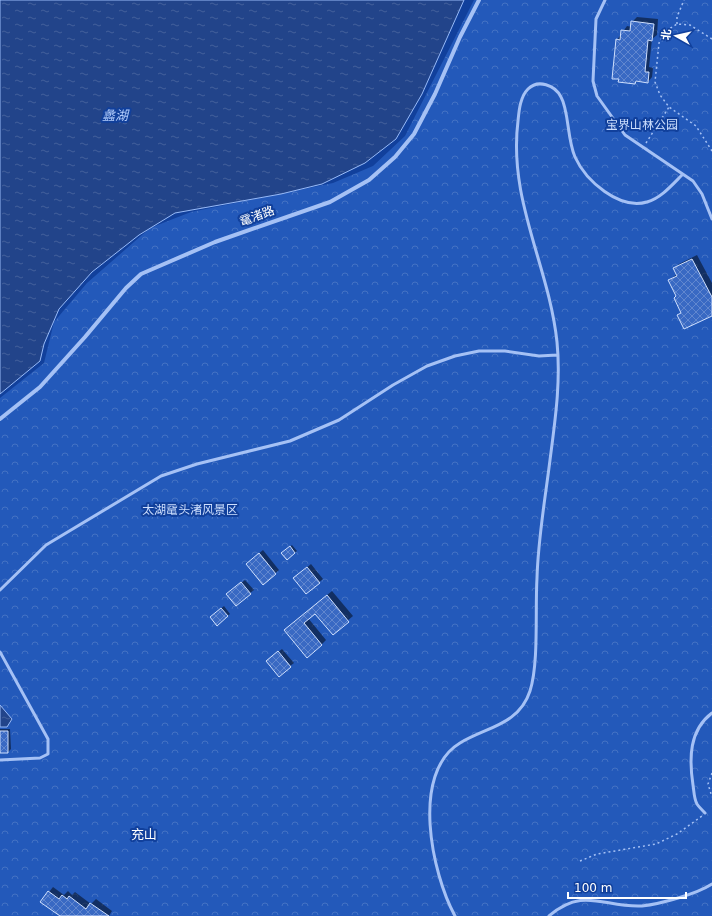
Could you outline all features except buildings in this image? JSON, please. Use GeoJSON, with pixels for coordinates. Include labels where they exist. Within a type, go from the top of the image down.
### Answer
{"type":"FeatureCollection","features":[{"type":"Feature","properties":{"kind":"street","name":"鼋渚路"},"geometry":{"type":"LineString","coordinates":[[0,419],[40,387],[126,288],[142,274],[215,242],[330,202],[369,180],[395,157],[414,134],[435,94],[460,37],[479,0]]}},
{"type":"Feature","properties":{"kind":"lane"},"geometry":{"type":"LineString","coordinates":[[605,0],[596,19],[593,81],[597,96],[625,135],[693,181],[702,194],[712,219]]}},
{"type":"Feature","properties":{"kind":"lane"},"geometry":{"type":"LineString","coordinates":[[454,916],[448,905],[440,879],[432,841],[430,812],[431,790],[437,768],[447,753],[459,743],[500,724],[512,716],[524,706],[531,688],[534,658],[540,536],[556,409],[558,381],[557,354],[550,299],[524,210],[516,163],[520,104],[527,90],[539,84],[547,84],[561,97],[569,139],[576,160],[588,178],[617,200],[630,203],[646,203],[660,196],[682,175]]}},
{"type":"Feature","properties":{"kind":"lane"},"geometry":{"type":"LineString","coordinates":[[0,590],[46,545],[161,476],[197,464],[290,441],[339,420],[393,385],[427,366],[455,356],[479,351],[505,351],[539,356],[557,354]]}},
{"type":"Feature","properties":{"kind":"lane"},"geometry":{"type":"LineString","coordinates":[[0,652],[48,739],[48,754],[40,758],[0,760]]}},
{"type":"Feature","properties":{"kind":"lane"},"geometry":{"type":"LineString","coordinates":[[705,813],[696,803],[690,769],[691,748],[696,732],[712,713]]}},
{"type":"Feature","properties":{"kind":"lane"},"geometry":{"type":"LineString","coordinates":[[549,916],[562,905],[576,901],[594,899],[623,905],[642,906],[668,901],[712,884]]}},
{"type":"Feature","properties":{"kind":"path"},"geometry":{"type":"LineString","coordinates":[[678,24],[677,17],[684,0]]}},
{"type":"Feature","properties":{"kind":"path"},"geometry":{"type":"LineString","coordinates":[[712,39],[690,25],[678,24],[666,31],[659,43],[655,82],[660,95],[668,107],[696,126],[712,151]]}},
{"type":"Feature","properties":{"kind":"path"},"geometry":{"type":"LineString","coordinates":[[643,148],[668,107]]}},
{"type":"Feature","properties":{"kind":"path"},"geometry":{"type":"LineString","coordinates":[[712,773],[708,784],[712,797]]}},
{"type":"Feature","properties":{"kind":"path"},"geometry":{"type":"LineString","coordinates":[[580,861],[597,854],[656,844],[677,834],[705,813]]}},
{"type":"Feature","properties":{"kind":"green space"},"geometry":{"type":"Polygon","coordinates":[[[474,0],[712,0],[712,916],[0,916],[0,398],[44,363],[54,322],[87,283],[150,228],[191,212],[333,183],[373,166],[405,136],[474,0]]]}},
{"type":"Feature","properties":{"kind":"water","name":"蠡湖"},"geometry":{"type":"Polygon","coordinates":[[[0,0],[464,0],[422,94],[396,139],[365,163],[322,184],[281,194],[175,213],[139,235],[92,272],[59,309],[44,344],[40,361],[0,394],[0,0]]]}},
{"type":"Feature","properties":{"kind":"water"},"geometry":{"type":"Polygon","coordinates":[[[0,705],[12,719],[7,727],[0,727],[0,705]]]}},
{"type":"Feature","properties":{"kind":"district","name":"充山"},"geometry":{"type":"Point","coordinates":[144,834]}},
{"type":"Feature","properties":{"kind":"park label","name":"宝界山林公园"},"geometry":{"type":"Point","coordinates":[642,125]}},
{"type":"Feature","properties":{"kind":"park label","name":"太湖鼋头渚风景区"},"geometry":{"type":"Point","coordinates":[190,510]}}]}
